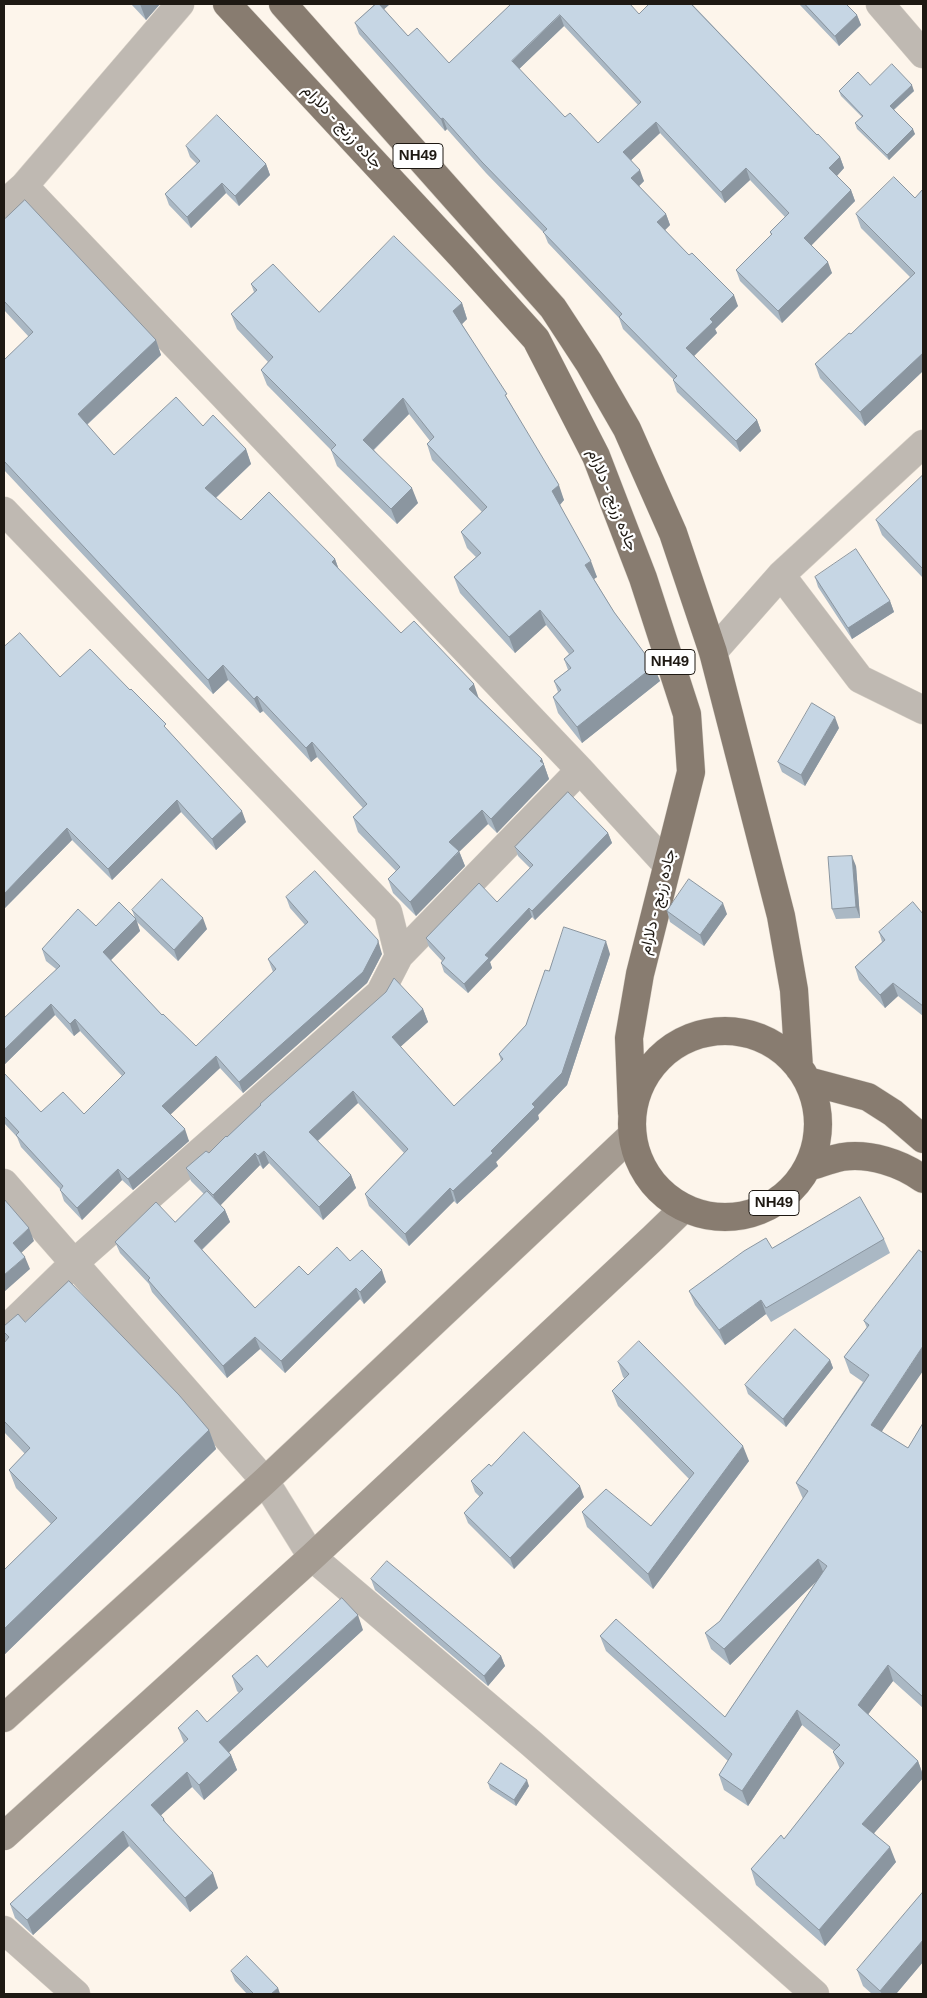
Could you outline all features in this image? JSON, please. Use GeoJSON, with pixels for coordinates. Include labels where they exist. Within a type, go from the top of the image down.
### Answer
{"type":"FeatureCollection","features":[{"type":"Feature","properties":{"kind":"highway","name":"جاده زرنج - دلارام"},"geometry":{"type":"LineString","coordinates":[[227,4],[536,339],[596,456],[643,578],[687,714],[691,772],[640,974],[629,1038],[631,1125]]}},
{"type":"Feature","properties":{"kind":"highway","name":"NH49"},"geometry":{"type":"LineString","coordinates":[[283,4],[558,316],[589,363],[627,429],[673,533],[713,652],[780,916],[794,990],[803,1074],[817,1109],[817,1139],[808,1167],[791,1190],[768,1207],[740,1216],[711,1216],[684,1208],[660,1190],[643,1167],[631,1125],[640,1086],[654,1063],[675,1045],[700,1034],[728,1031],[755,1036],[780,1048],[803,1074]]}},
{"type":"Feature","properties":{"kind":"highway"},"geometry":{"type":"LineString","coordinates":[[803,1074],[868,1096],[893,1113],[923,1139]]}},
{"type":"Feature","properties":{"kind":"highway"},"geometry":{"type":"LineString","coordinates":[[808,1167],[843,1157],[878,1158],[912,1171],[923,1179]]}},
{"type":"Feature","properties":{"kind":"main road"},"geometry":{"type":"LineString","coordinates":[[4,1718],[265,1481],[631,1125]]}},
{"type":"Feature","properties":{"kind":"main road"},"geometry":{"type":"LineString","coordinates":[[4,1836],[312,1557],[684,1208]]}},
{"type":"Feature","properties":{"kind":"street"},"geometry":{"type":"LineString","coordinates":[[4,204],[24,186],[180,4]]}},
{"type":"Feature","properties":{"kind":"street"},"geometry":{"type":"LineString","coordinates":[[880,4],[923,54]]}},
{"type":"Feature","properties":{"kind":"street"},"geometry":{"type":"LineString","coordinates":[[24,186],[580,770],[667,865]]}},
{"type":"Feature","properties":{"kind":"street"},"geometry":{"type":"LineString","coordinates":[[713,652],[781,575],[923,444]]}},
{"type":"Feature","properties":{"kind":"street"},"geometry":{"type":"LineString","coordinates":[[4,512],[388,912],[399,956]]}},
{"type":"Feature","properties":{"kind":"street"},"geometry":{"type":"LineString","coordinates":[[781,575],[860,679],[923,710]]}},
{"type":"Feature","properties":{"kind":"street"},"geometry":{"type":"LineString","coordinates":[[4,1331],[74,1263],[380,993],[399,956],[580,770]]}},
{"type":"Feature","properties":{"kind":"street"},"geometry":{"type":"LineString","coordinates":[[4,1183],[265,1481],[312,1557],[532,1744],[815,1994]]}},
{"type":"Feature","properties":{"kind":"street"},"geometry":{"type":"LineString","coordinates":[[4,1930],[76,1994]]}},
{"type":"Feature","properties":{"kind":"building"},"geometry":{"type":"Polygon","coordinates":[[[376,4],[379,4],[408,36],[417,28],[449,63],[511,4],[630,4],[639,14],[649,4],[691,4],[840,157],[829,168],[851,190],[804,238],[828,262],[778,311],[736,270],[772,234],[770,232],[789,213],[746,168],[721,192],[656,122],[623,152],[640,170],[631,178],[666,214],[657,222],[689,255],[692,253],[734,295],[710,319],[713,322],[686,348],[757,420],[736,441],[673,380],[677,376],[619,317],[622,314],[543,232],[547,229],[482,162],[443,118],[441,119],[355,23],[376,4]],[[560,15],[512,61],[565,117],[570,113],[598,143],[641,102],[560,15]]]}},
{"type":"Feature","properties":{"kind":"building"},"geometry":{"type":"Polygon","coordinates":[[[805,4],[846,4],[857,15],[835,36],[805,4]]]}},
{"type":"Feature","properties":{"kind":"building"},"geometry":{"type":"Polygon","coordinates":[[[892,64],[912,85],[890,106],[913,129],[887,155],[855,123],[863,116],[839,91],[858,72],[870,85],[892,64]]]}},
{"type":"Feature","properties":{"kind":"building"},"geometry":{"type":"Polygon","coordinates":[[[217,115],[266,164],[235,196],[222,183],[187,217],[165,194],[200,161],[186,146],[217,115]]]}},
{"type":"Feature","properties":{"kind":"building"},"geometry":{"type":"Polygon","coordinates":[[[894,177],[915,198],[923,189],[923,353],[860,412],[815,364],[849,333],[851,334],[915,273],[856,214],[894,177]]]}},
{"type":"Feature","properties":{"kind":"building"},"geometry":{"type":"Polygon","coordinates":[[[25,200],[156,340],[78,414],[114,455],[176,397],[203,426],[213,415],[246,449],[205,488],[241,520],[269,492],[335,559],[332,562],[401,633],[414,621],[474,684],[469,689],[542,759],[540,761],[544,764],[491,819],[482,810],[449,842],[459,851],[410,902],[388,879],[400,867],[353,817],[367,804],[312,742],[306,748],[257,696],[254,699],[223,665],[208,680],[4,461],[4,360],[33,332],[4,301],[4,220],[25,200]]]}},
{"type":"Feature","properties":{"kind":"building"},"geometry":{"type":"Polygon","coordinates":[[[394,236],[462,303],[453,311],[507,394],[505,395],[559,485],[552,491],[591,561],[585,565],[614,612],[654,666],[577,727],[553,697],[561,690],[554,681],[571,668],[564,659],[574,651],[540,610],[509,637],[454,577],[481,553],[461,532],[487,507],[427,444],[434,437],[403,398],[363,440],[412,488],[391,509],[331,450],[336,445],[261,370],[273,357],[231,314],[257,290],[251,284],[273,264],[319,312],[394,236]]]}},
{"type":"Feature","properties":{"kind":"building"},"geometry":{"type":"Polygon","coordinates":[[[923,475],[923,569],[876,520],[923,475]]]}},
{"type":"Feature","properties":{"kind":"building"},"geometry":{"type":"Polygon","coordinates":[[[856,549],[890,601],[848,628],[815,577],[856,549]]]}},
{"type":"Feature","properties":{"kind":"building"},"geometry":{"type":"Polygon","coordinates":[[[20,633],[60,677],[90,649],[166,724],[164,726],[242,811],[212,839],[177,800],[108,869],[67,828],[4,894],[4,647],[20,633]]]}},
{"type":"Feature","properties":{"kind":"building"},"geometry":{"type":"Polygon","coordinates":[[[812,703],[835,717],[801,775],[778,762],[812,703]]]}},
{"type":"Feature","properties":{"kind":"building"},"geometry":{"type":"Polygon","coordinates":[[[568,792],[608,833],[532,911],[529,908],[485,955],[489,958],[464,984],[441,963],[445,958],[426,938],[479,883],[497,902],[533,865],[515,847],[568,792]]]}},
{"type":"Feature","properties":{"kind":"building"},"geometry":{"type":"Polygon","coordinates":[[[852,856],[856,907],[832,909],[828,857],[852,856]]]}},
{"type":"Feature","properties":{"kind":"building"},"geometry":{"type":"Polygon","coordinates":[[[315,871],[378,940],[363,972],[239,1082],[216,1056],[162,1106],[185,1129],[128,1179],[118,1169],[77,1208],[60,1190],[63,1186],[16,1135],[19,1132],[4,1116],[4,1073],[41,1112],[63,1092],[84,1114],[125,1073],[75,1019],[70,1024],[51,1004],[4,1050],[4,1018],[60,966],[42,949],[78,909],[96,926],[119,902],[136,919],[103,952],[162,1015],[196,1046],[276,969],[268,959],[308,922],[286,897],[315,871]]]}},
{"type":"Feature","properties":{"kind":"building"},"geometry":{"type":"Polygon","coordinates":[[[162,879],[203,918],[174,950],[132,910],[162,879]]]}},
{"type":"Feature","properties":{"kind":"building"},"geometry":{"type":"Polygon","coordinates":[[[689,879],[723,903],[700,935],[667,911],[689,879]]]}},
{"type":"Feature","properties":{"kind":"building"},"geometry":{"type":"Polygon","coordinates":[[[913,902],[923,914],[923,1006],[893,983],[880,995],[855,967],[885,940],[879,932],[913,902]]]}},
{"type":"Feature","properties":{"kind":"building"},"geometry":{"type":"Polygon","coordinates":[[[564,927],[606,941],[562,1073],[532,1104],[535,1107],[491,1151],[493,1153],[453,1191],[450,1188],[405,1234],[365,1194],[408,1149],[353,1091],[309,1132],[351,1175],[319,1207],[264,1151],[258,1156],[255,1153],[213,1195],[186,1168],[206,1151],[209,1153],[260,1104],[386,992],[394,978],[423,1009],[392,1037],[454,1106],[503,1059],[499,1054],[526,1025],[545,970],[549,971],[564,927]]]}},
{"type":"Feature","properties":{"kind":"building"},"geometry":{"type":"Polygon","coordinates":[[[207,1191],[225,1210],[194,1241],[255,1308],[299,1266],[308,1275],[337,1247],[350,1261],[362,1250],[382,1270],[360,1292],[356,1288],[281,1361],[255,1337],[223,1366],[148,1280],[150,1278],[115,1242],[156,1202],[175,1222],[207,1191]]]}},
{"type":"Feature","properties":{"kind":"building"},"geometry":{"type":"Polygon","coordinates":[[[860,1197],[884,1239],[766,1308],[761,1300],[719,1330],[689,1291],[744,1251],[766,1238],[772,1248],[860,1197]]]}},
{"type":"Feature","properties":{"kind":"building"},"geometry":{"type":"Polygon","coordinates":[[[4,1199],[29,1228],[13,1243],[25,1257],[4,1275],[4,1199]]]}},
{"type":"Feature","properties":{"kind":"building"},"geometry":{"type":"Polygon","coordinates":[[[919,1250],[923,1253],[923,1346],[871,1425],[908,1448],[923,1423],[923,1697],[888,1665],[858,1705],[918,1761],[862,1824],[890,1847],[819,1930],[751,1869],[781,1835],[784,1839],[844,1763],[833,1752],[840,1745],[797,1710],[742,1791],[719,1775],[732,1754],[600,1636],[616,1619],[725,1717],[827,1566],[818,1559],[724,1649],[705,1633],[720,1621],[808,1491],[796,1483],[869,1375],[844,1357],[869,1325],[864,1321],[919,1250]]]}},
{"type":"Feature","properties":{"kind":"building"},"geometry":{"type":"Polygon","coordinates":[[[69,1281],[179,1395],[209,1430],[4,1629],[4,1570],[57,1518],[9,1470],[30,1448],[4,1421],[4,1343],[9,1337],[4,1332],[4,1326],[18,1314],[25,1322],[69,1281]]]}},
{"type":"Feature","properties":{"kind":"building"},"geometry":{"type":"Polygon","coordinates":[[[795,1329],[830,1360],[783,1419],[745,1385],[795,1329]]]}},
{"type":"Feature","properties":{"kind":"building"},"geometry":{"type":"Polygon","coordinates":[[[639,1341],[743,1446],[648,1574],[582,1512],[606,1489],[651,1526],[694,1473],[612,1391],[629,1374],[618,1362],[639,1341]]]}},
{"type":"Feature","properties":{"kind":"building"},"geometry":{"type":"Polygon","coordinates":[[[524,1432],[580,1486],[510,1558],[464,1513],[483,1493],[471,1481],[489,1464],[491,1466],[524,1432]]]}},
{"type":"Feature","properties":{"kind":"building"},"geometry":{"type":"Polygon","coordinates":[[[387,1561],[501,1656],[484,1676],[371,1579],[387,1561]]]}},
{"type":"Feature","properties":{"kind":"building"},"geometry":{"type":"Polygon","coordinates":[[[342,1598],[358,1615],[219,1742],[231,1755],[199,1785],[187,1772],[151,1805],[213,1873],[185,1898],[123,1831],[27,1920],[10,1904],[188,1739],[178,1728],[197,1710],[207,1722],[243,1689],[232,1676],[257,1655],[267,1667],[342,1598]]]}},
{"type":"Feature","properties":{"kind":"building"},"geometry":{"type":"Polygon","coordinates":[[[501,1763],[527,1780],[514,1800],[488,1783],[501,1763]]]}},
{"type":"Feature","properties":{"kind":"building"},"geometry":{"type":"Polygon","coordinates":[[[923,1892],[923,1940],[880,1991],[857,1970],[923,1892]]]}},
{"type":"Feature","properties":{"kind":"building"},"geometry":{"type":"Polygon","coordinates":[[[247,1956],[278,1988],[271,1994],[254,1994],[231,1971],[247,1956]]]}}]}
